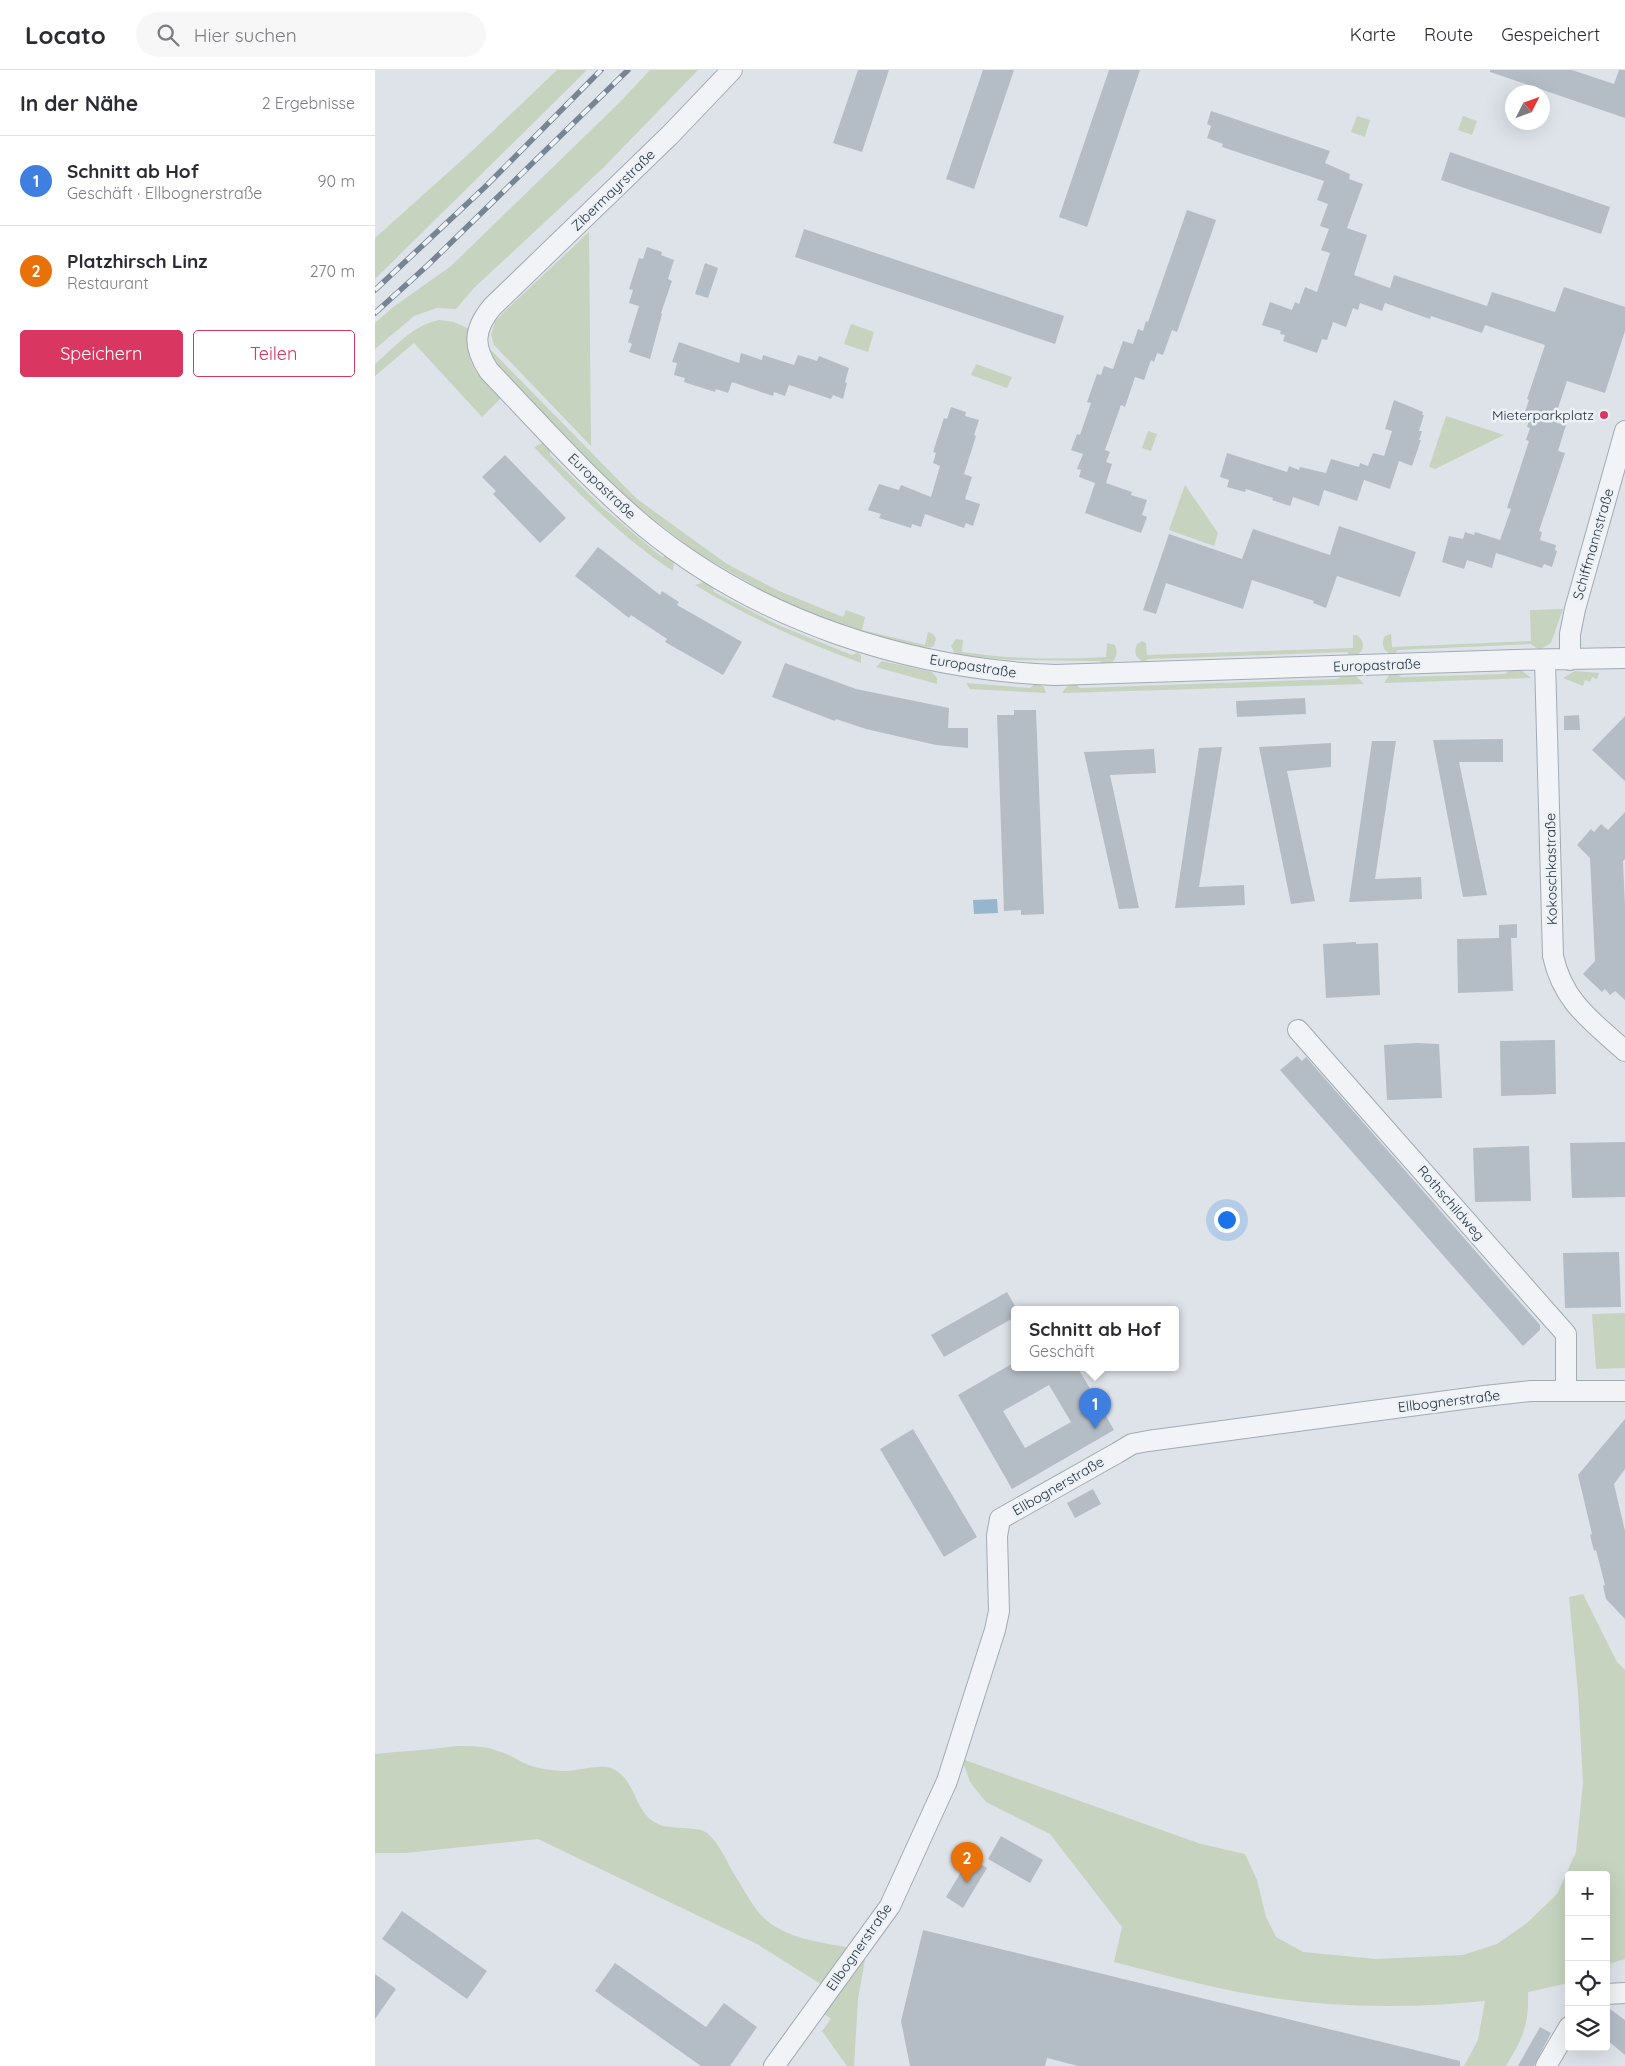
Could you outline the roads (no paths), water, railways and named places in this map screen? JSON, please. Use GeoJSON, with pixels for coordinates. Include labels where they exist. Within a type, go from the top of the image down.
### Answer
{"type":"FeatureCollection","features":[{"type":"Feature","properties":{"kind":"street","name":"Zibermayrstraße"},"geometry":{"type":"LineString","coordinates":[[492,307],[670,135],[732,70]]}},
{"type":"Feature","properties":{"kind":"street","name":"Europastraße"},"geometry":{"type":"LineString","coordinates":[[492,307],[481,320],[477,332],[477,349],[482,361],[489,371],[620,505],[668,545],[715,575],[754,598],[831,632],[916,656],[1006,673],[1035,674],[1625,658]]}},
{"type":"Feature","properties":{"kind":"street","name":"Schiffmannstraße"},"geometry":{"type":"LineString","coordinates":[[1570,660],[1570,634],[1575,609],[1625,431]]}},
{"type":"Feature","properties":{"kind":"street","name":"Kokoschkastraße"},"geometry":{"type":"LineString","coordinates":[[1545,660],[1553,956],[1562,985],[1572,1001],[1625,1051]]}},
{"type":"Feature","properties":{"kind":"street","name":"Rothschildweg"},"geometry":{"type":"LineString","coordinates":[[1298,1030],[1566,1334],[1566,1391]]}},
{"type":"Feature","properties":{"kind":"street","name":"Ellbognerstraße"},"geometry":{"type":"LineString","coordinates":[[774,2066],[890,1906],[947,1781],[995,1630],[999,1611],[997,1536],[1000,1519],[1117,1452],[1139,1443],[1531,1391],[1625,1392]]}},
{"type":"Feature","properties":{"kind":"street"},"geometry":{"type":"LineString","coordinates":[[1610,1994],[1625,1993]]}},
{"type":"Feature","properties":{"kind":"street"},"geometry":{"type":"LineString","coordinates":[[1546,2066],[1565,2034]]}},
{"type":"Feature","properties":{"kind":"water"},"geometry":{"type":"Polygon","coordinates":[[[997,899],[998,913],[974,914],[973,900],[997,899]]]}},
{"type":"Feature","properties":{"kind":"railway"},"geometry":{"type":"LineString","coordinates":[[375,290],[485,187],[601,70]]}},
{"type":"Feature","properties":{"kind":"railway"},"geometry":{"type":"LineString","coordinates":[[375,313],[428,265],[628,70]]}},
{"type":"Feature","properties":{"kind":"place","name":"Mieterparkplatz"},"geometry":{"type":"Point","coordinates":[1604,415]}},
{"type":"Feature","properties":{"kind":"place","name":"Schnitt ab Hof"},"geometry":{"type":"Point","coordinates":[1095,1429]}},
{"type":"Feature","properties":{"kind":"place","name":"Platzhirsch Linz"},"geometry":{"type":"Point","coordinates":[967,1883]}}]}
